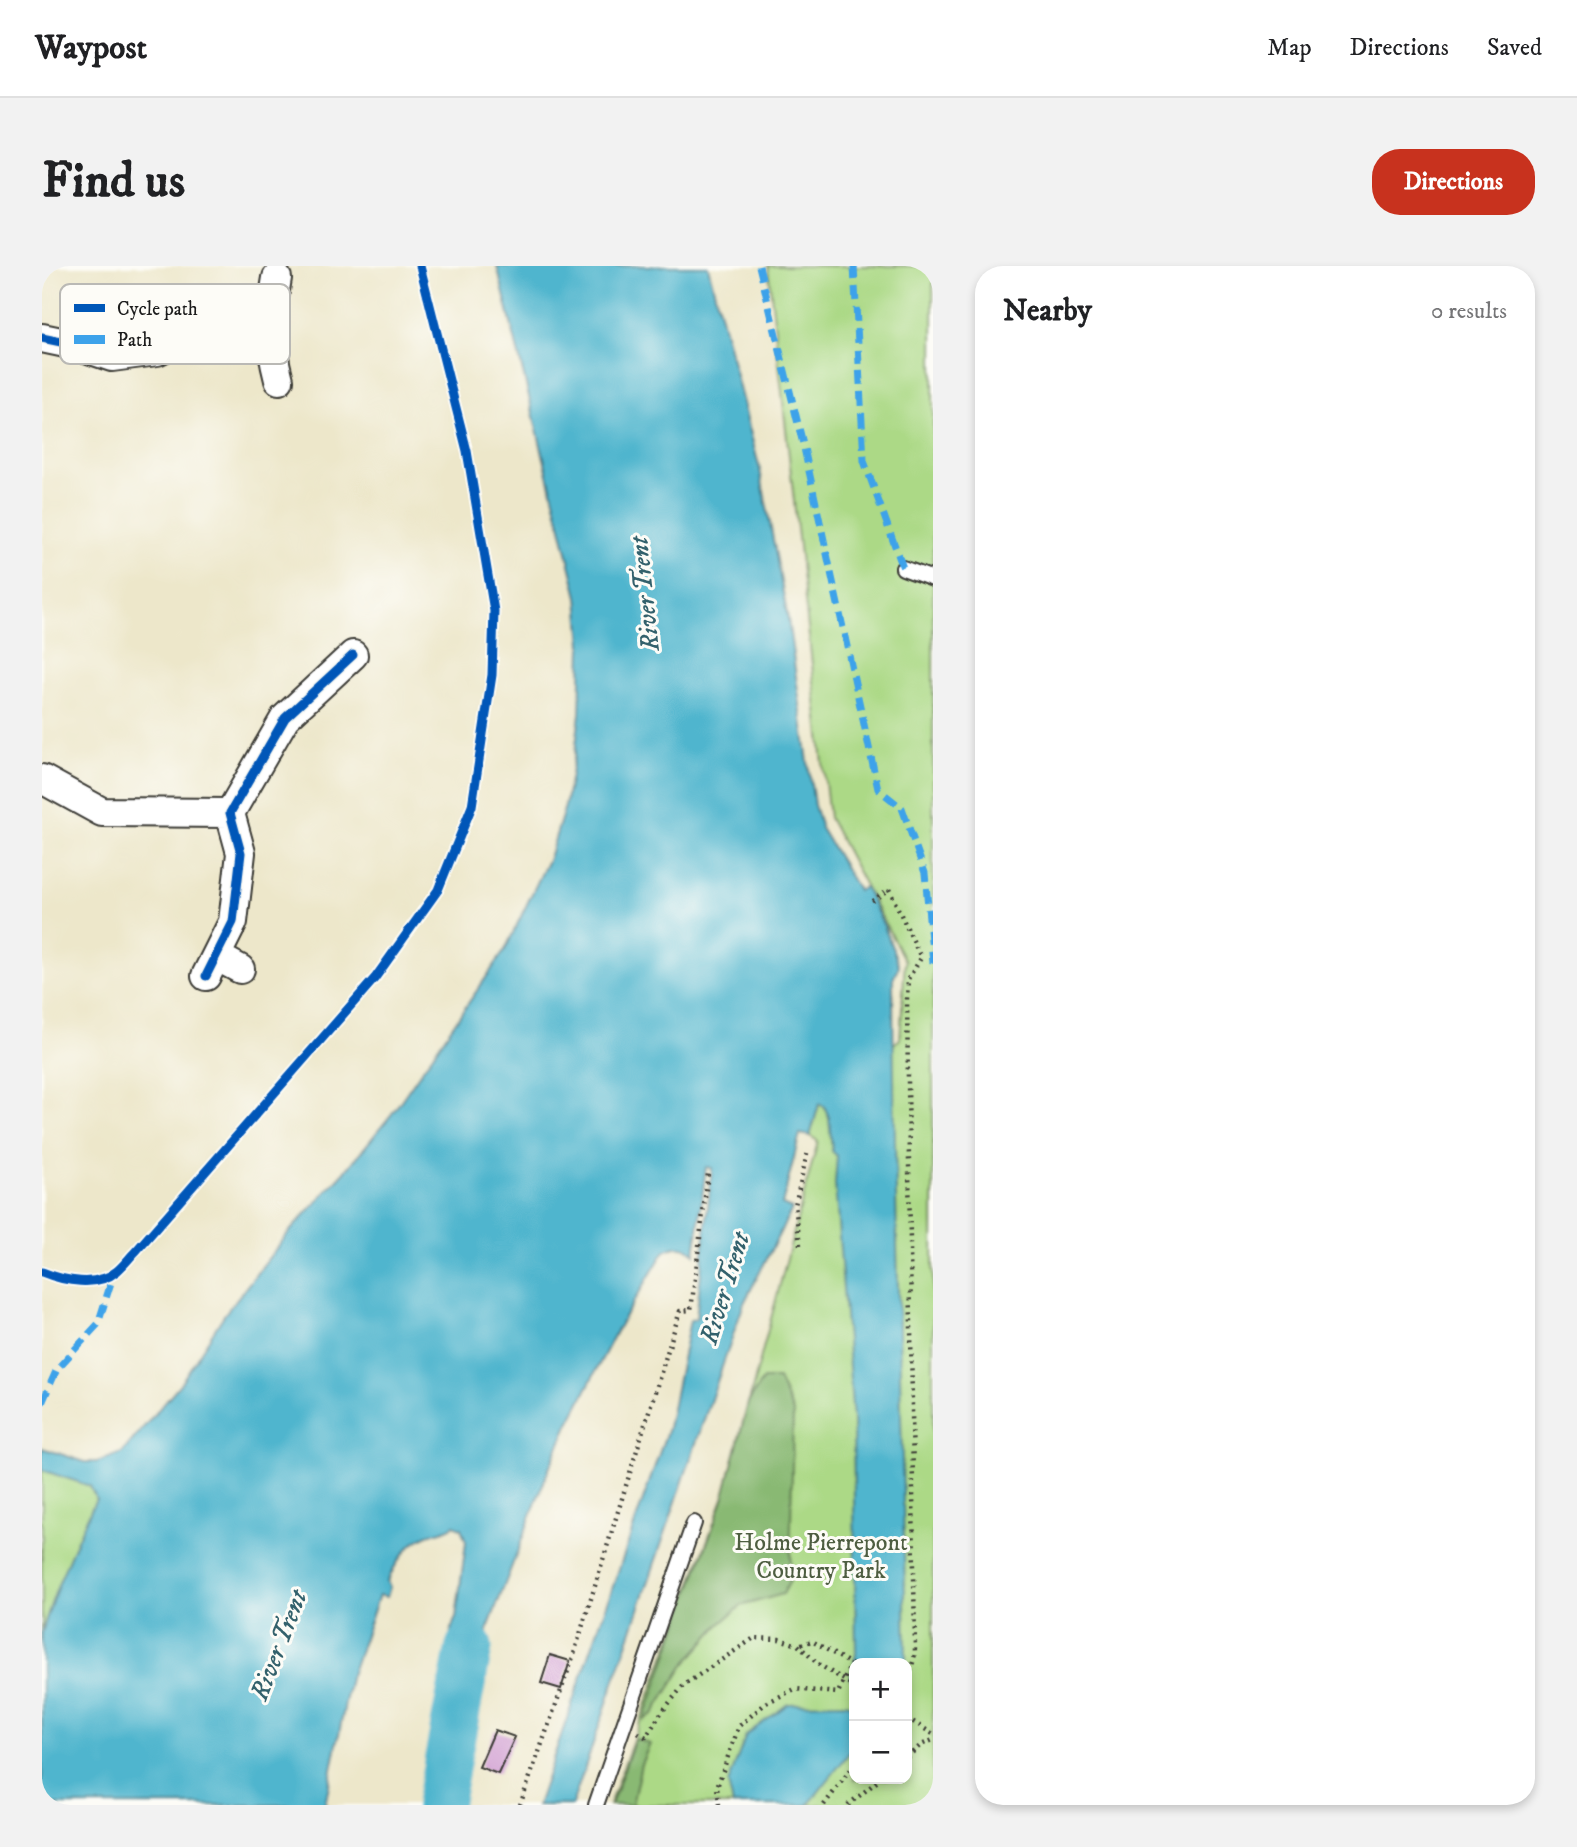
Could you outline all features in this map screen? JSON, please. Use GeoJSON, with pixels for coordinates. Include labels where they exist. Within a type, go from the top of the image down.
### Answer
{"type":"FeatureCollection","features":[{"type":"Feature","properties":{"kind":"street"},"geometry":{"type":"LineString","coordinates":[[42,338],[60,342]]}},
{"type":"Feature","properties":{"kind":"street"},"geometry":{"type":"LineString","coordinates":[[275,364],[279,380]]}},
{"type":"Feature","properties":{"kind":"street"},"geometry":{"type":"LineString","coordinates":[[221,967],[233,922],[242,853],[230,813],[285,718],[353,655]]}},
{"type":"Feature","properties":{"kind":"street"},"geometry":{"type":"LineString","coordinates":[[42,779],[102,812],[230,813]]}},
{"type":"Feature","properties":{"kind":"lane"},"geometry":{"type":"LineString","coordinates":[[903,568],[933,579]]}},
{"type":"Feature","properties":{"kind":"lane"},"geometry":{"type":"LineString","coordinates":[[596,1805],[694,1522]]}},
{"type":"Feature","properties":{"kind":"path"},"geometry":{"type":"LineString","coordinates":[[872,901],[889,889],[921,958],[908,979],[907,999],[915,1654],[912,1666]]}},
{"type":"Feature","properties":{"kind":"path"},"geometry":{"type":"LineString","coordinates":[[800,1245],[794,1205],[807,1154]]}},
{"type":"Feature","properties":{"kind":"path"},"geometry":{"type":"LineString","coordinates":[[520,1805],[573,1657],[680,1311],[691,1310],[708,1173]]}},
{"type":"Feature","properties":{"kind":"path"},"geometry":{"type":"LineString","coordinates":[[622,1726],[646,1737],[684,1685],[754,1638],[779,1639],[798,1645],[818,1664],[849,1683]]}},
{"type":"Feature","properties":{"kind":"path"},"geometry":{"type":"LineString","coordinates":[[719,1805],[716,1787],[738,1726],[766,1703],[795,1689],[838,1693],[851,1664],[812,1642],[798,1645]]}},
{"type":"Feature","properties":{"kind":"path"},"geometry":{"type":"LineString","coordinates":[[912,1721],[933,1734]]}},
{"type":"Feature","properties":{"kind":"path"},"geometry":{"type":"LineString","coordinates":[[912,1753],[933,1740]]}},
{"type":"Feature","properties":{"kind":"path"},"geometry":{"type":"LineString","coordinates":[[824,1805],[849,1772]]}},
{"type":"Feature","properties":{"kind":"path"},"geometry":{"type":"LineString","coordinates":[[848,1805],[874,1784]]}},
{"type":"Feature","properties":{"kind":"green space","name":"Holme Pierrepont Country Park"},"geometry":{"type":"Polygon","coordinates":[[[768,266],[933,266],[933,1805],[609,1805],[724,1496],[818,1141],[810,1136],[819,1104],[900,1039],[905,961],[829,818],[768,266]]]}},
{"type":"Feature","properties":{"kind":"green space"},"geometry":{"type":"Polygon","coordinates":[[[763,1379],[778,1379],[793,1412],[790,1581],[783,1594],[741,1606],[718,1626],[684,1665],[654,1713],[644,1720],[724,1496],[748,1403],[763,1379]]]}},
{"type":"Feature","properties":{"kind":"green space"},"geometry":{"type":"Polygon","coordinates":[[[42,1461],[90,1486],[96,1499],[42,1633],[42,1461]]]}},
{"type":"Feature","properties":{"kind":"green space"},"geometry":{"type":"Polygon","coordinates":[[[635,1739],[650,1744],[641,1764],[632,1805],[611,1805],[635,1739]]]}},
{"type":"Feature","properties":{"kind":"water"},"geometry":{"type":"Polygon","coordinates":[[[497,266],[708,266],[760,470],[788,619],[814,805],[821,828],[858,890],[865,887],[899,966],[893,979],[906,1658],[855,1658],[853,1419],[835,1184],[837,1156],[832,1151],[829,1117],[824,1106],[819,1104],[810,1136],[800,1134],[782,1205],[792,1209],[744,1303],[572,1805],[537,1805],[668,1428],[690,1320],[696,1319],[712,1168],[706,1167],[695,1254],[680,1247],[664,1252],[620,1324],[568,1425],[465,1689],[461,1710],[450,1713],[441,1704],[466,1542],[461,1528],[454,1525],[421,1539],[408,1548],[387,1582],[390,1587],[387,1597],[379,1595],[350,1678],[325,1805],[42,1805],[42,1633],[66,1565],[96,1499],[90,1486],[42,1470],[42,1448],[85,1462],[97,1462],[122,1453],[180,1384],[224,1315],[290,1231],[348,1168],[391,1115],[505,950],[549,858],[565,806],[580,713],[582,646],[578,597],[497,266]]]}},
{"type":"Feature","properties":{"kind":"water"},"geometry":{"type":"Polygon","coordinates":[[[788,1704],[849,1704],[849,1753],[808,1805],[733,1805],[728,1784],[746,1735],[788,1704]]]}},
{"type":"Feature","properties":{"kind":"building"},"geometry":{"type":"Polygon","coordinates":[[[550,1655],[570,1661],[561,1689],[541,1683],[550,1655]]]}},
{"type":"Feature","properties":{"kind":"building"},"geometry":{"type":"Polygon","coordinates":[[[495,1730],[515,1737],[498,1774],[479,1767],[495,1730]]]}},
{"type":"Feature","properties":{"kind":"waterway","name":"River Trent"},"geometry":{"type":"LineString","coordinates":[[439,1805],[469,1647]]}},
{"type":"Feature","properties":{"kind":"marked path"},"geometry":{"type":"LineString","coordinates":[[759,266],[804,448],[878,789],[902,808],[925,873],[933,963]]}},
{"type":"Feature","properties":{"kind":"marked path"},"geometry":{"type":"LineString","coordinates":[[854,266],[864,461],[903,568]]}},
{"type":"Feature","properties":{"kind":"marked path"},"geometry":{"type":"LineString","coordinates":[[42,1403],[57,1369],[98,1324],[114,1273]]}},
{"type":"Feature","properties":{"kind":"cycle path"},"geometry":{"type":"LineString","coordinates":[[42,1272],[70,1280],[90,1281],[109,1276],[125,1264],[375,978],[438,890],[472,806],[492,675],[494,611],[467,451],[420,266]]}},
{"type":"Feature","properties":{"kind":"cycle path"},"geometry":{"type":"LineString","coordinates":[[42,338],[60,342]]}},
{"type":"Feature","properties":{"kind":"cycle path"},"geometry":{"type":"LineString","coordinates":[[206,976],[233,922],[241,853],[230,813],[285,718],[353,655]]}}]}
